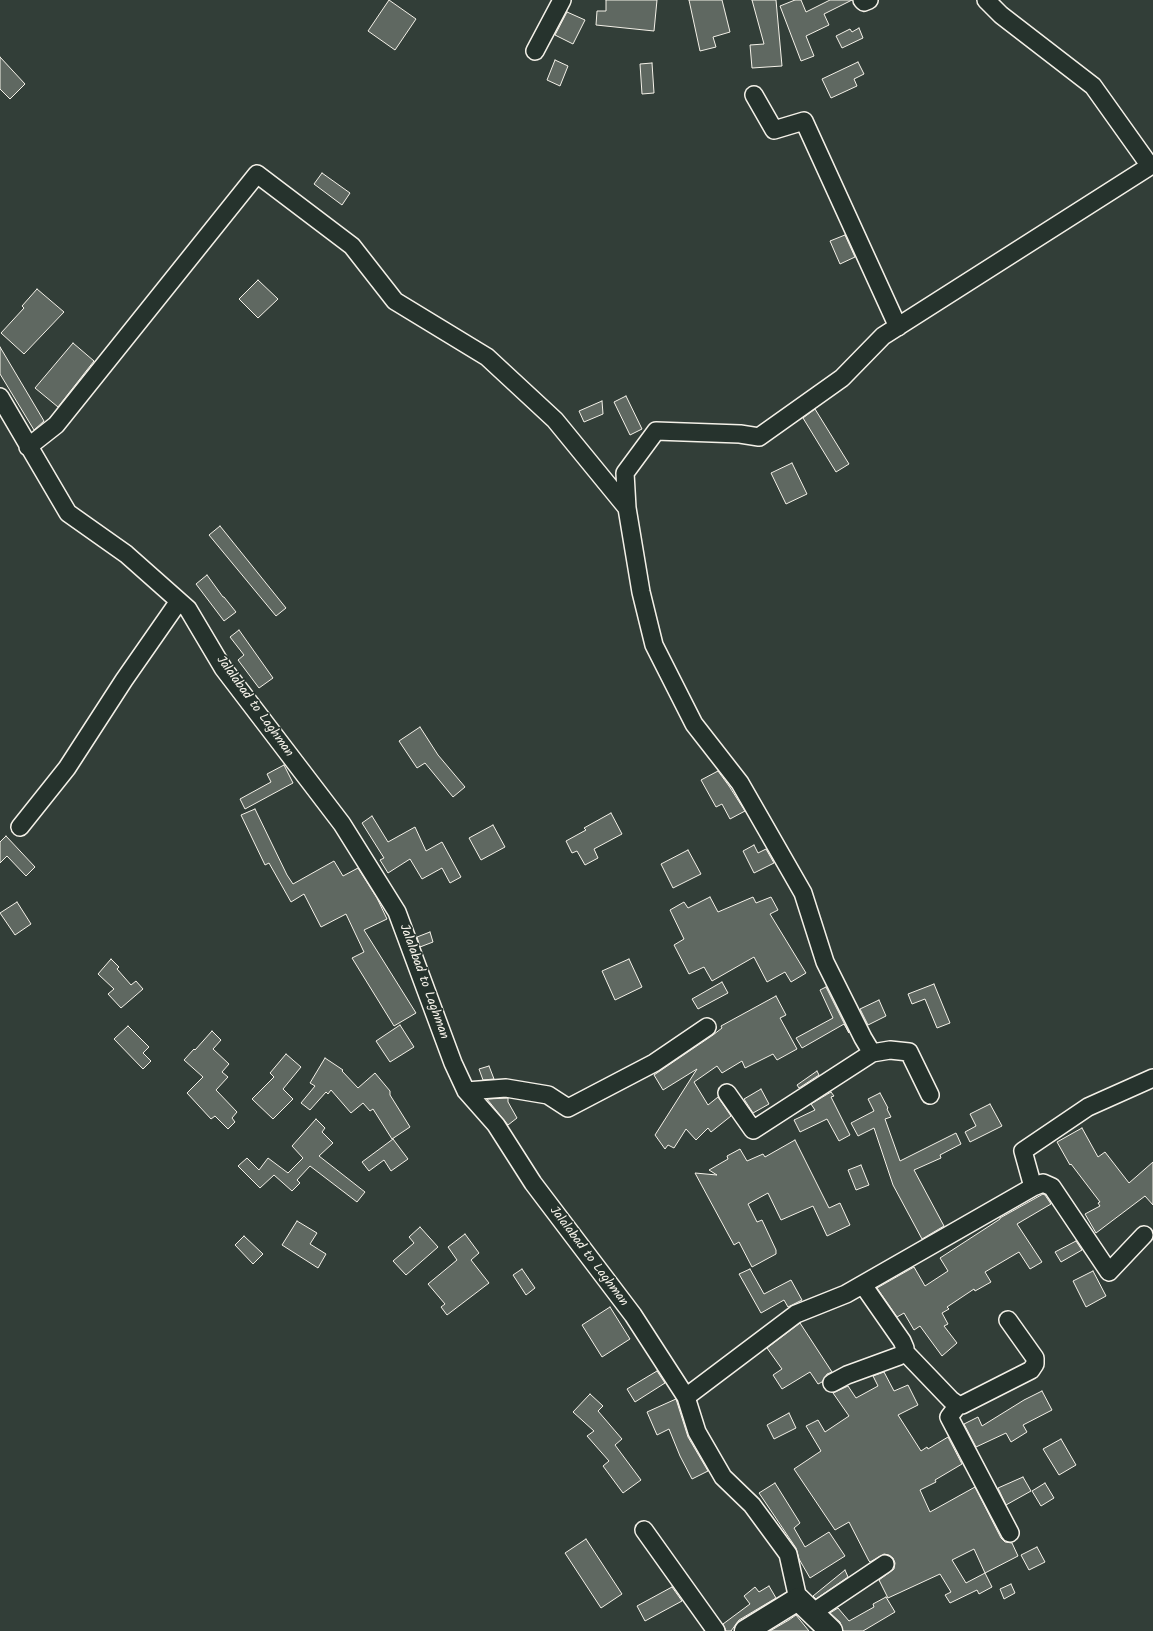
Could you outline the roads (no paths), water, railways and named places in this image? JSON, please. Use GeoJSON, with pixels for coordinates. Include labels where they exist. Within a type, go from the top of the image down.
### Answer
{"type":"FeatureCollection","features":[{"type":"Feature","properties":{"kind":"main road"},"geometry":{"type":"LineString","coordinates":[[746,1631],[805,1606],[830,1631]]}},
{"type":"Feature","properties":{"kind":"street"},"geometry":{"type":"LineString","coordinates":[[535,51],[562,0]]}},
{"type":"Feature","properties":{"kind":"street"},"geometry":{"type":"LineString","coordinates":[[862,0],[864,2],[869,0]]}},
{"type":"Feature","properties":{"kind":"street"},"geometry":{"type":"LineString","coordinates":[[872,1053],[825,962],[803,893],[740,783],[694,724],[654,645],[641,592],[627,508],[625,473],[656,431],[740,434],[759,437],[842,378],[883,336],[1150,166],[1092,86],[1001,15],[986,0]]}},
{"type":"Feature","properties":{"kind":"street"},"geometry":{"type":"LineString","coordinates":[[754,95],[774,130],[804,121],[898,327]]}},
{"type":"Feature","properties":{"kind":"street"},"geometry":{"type":"LineString","coordinates":[[28,447],[56,425],[257,174],[352,246],[395,302],[487,357],[555,420],[627,508]]}},
{"type":"Feature","properties":{"kind":"street","name":"Jalalabad to Laghman"},"geometry":{"type":"LineString","coordinates":[[0,397],[68,513],[126,554],[188,609],[223,668],[342,824],[397,912],[453,1063],[466,1091],[496,1125],[533,1183],[633,1315],[686,1397],[697,1432],[723,1477],[752,1505],[788,1554],[805,1606]]}},
{"type":"Feature","properties":{"kind":"street"},"geometry":{"type":"LineString","coordinates":[[20,827],[67,768],[124,680],[179,601]]}},
{"type":"Feature","properties":{"kind":"street"},"geometry":{"type":"LineString","coordinates":[[466,1091],[506,1088],[548,1095],[568,1108],[654,1063],[707,1027]]}},
{"type":"Feature","properties":{"kind":"street"},"geometry":{"type":"LineString","coordinates":[[727,1093],[753,1130],[872,1053],[890,1050],[909,1052],[930,1095]]}},
{"type":"Feature","properties":{"kind":"street"},"geometry":{"type":"LineString","coordinates":[[1032,1187],[1023,1152],[1088,1107],[1153,1078]]}},
{"type":"Feature","properties":{"kind":"street"},"geometry":{"type":"LineString","coordinates":[[686,1397],[796,1314],[846,1294],[864,1285],[1032,1187],[1043,1183],[1052,1187],[1109,1272],[1144,1235]]}},
{"type":"Feature","properties":{"kind":"street"},"geometry":{"type":"LineString","coordinates":[[864,1285],[902,1341],[905,1352],[951,1400],[958,1405],[962,1405],[1031,1370],[1035,1364],[1035,1358],[1008,1320]]}},
{"type":"Feature","properties":{"kind":"street"},"geometry":{"type":"LineString","coordinates":[[832,1383],[847,1374],[899,1356],[905,1352]]}},
{"type":"Feature","properties":{"kind":"street"},"geometry":{"type":"LineString","coordinates":[[958,1405],[950,1417],[1010,1533]]}},
{"type":"Feature","properties":{"kind":"street"},"geometry":{"type":"LineString","coordinates":[[644,1530],[716,1631]]}},
{"type":"Feature","properties":{"kind":"street"},"geometry":{"type":"LineString","coordinates":[[805,1606],[885,1564]]}}]}
